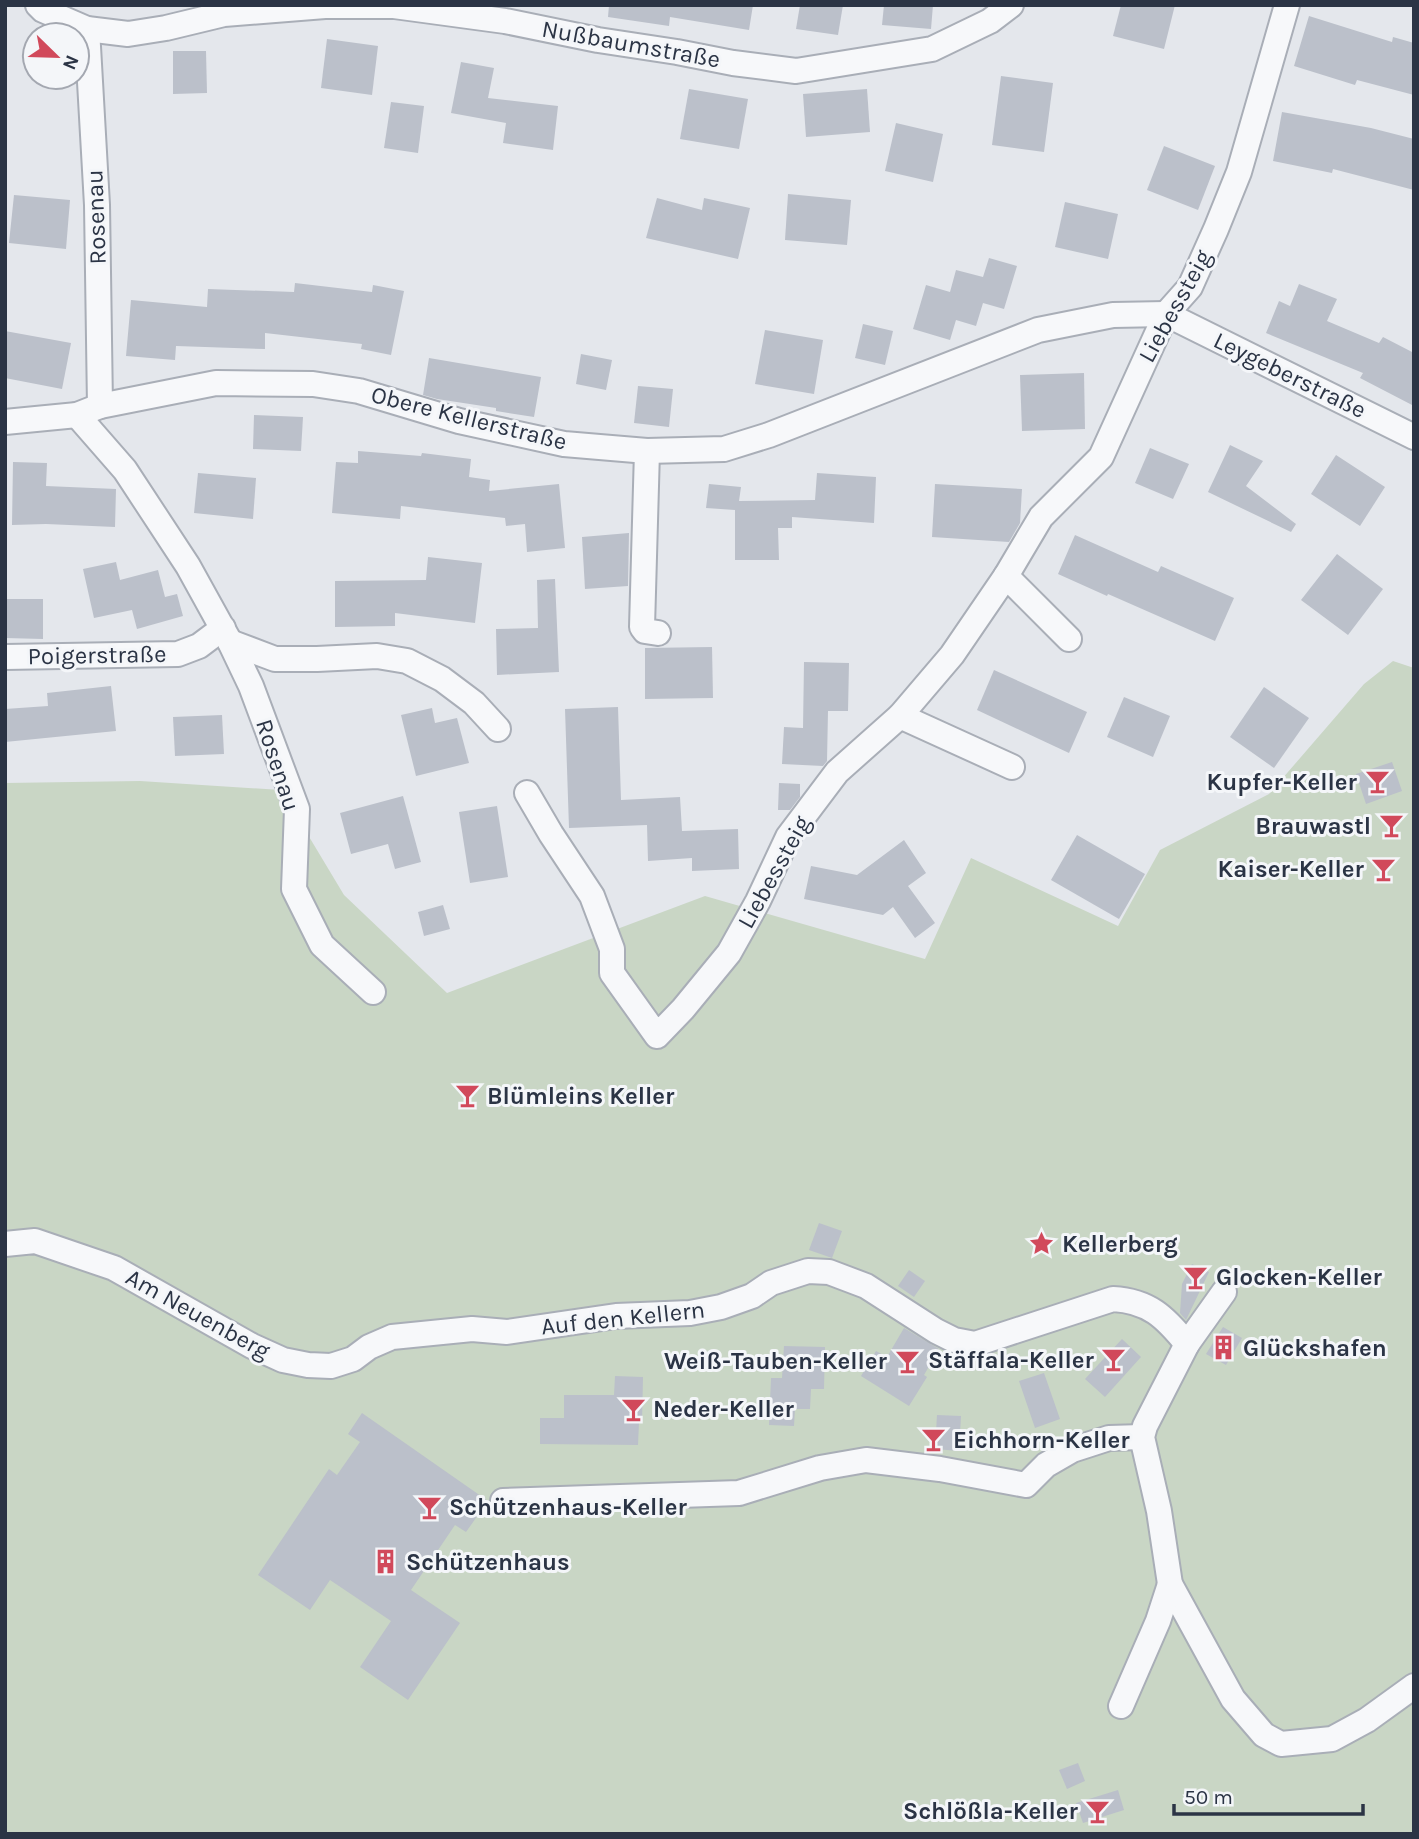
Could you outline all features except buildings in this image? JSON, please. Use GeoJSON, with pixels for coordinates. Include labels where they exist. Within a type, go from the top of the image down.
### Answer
{"type":"FeatureCollection","features":[{"type":"Feature","properties":{"kind":"street","name":"Nußbaumstraße"},"geometry":{"type":"LineString","coordinates":[[38,5],[69,21]]}},
{"type":"Feature","properties":{"kind":"street","name":"Nußbaumstraße"},"geometry":{"type":"LineString","coordinates":[[91,29],[128,34],[224,14],[325,6],[394,6],[505,21],[598,40],[796,71],[932,49],[990,20],[1011,5]]}},
{"type":"Feature","properties":{"kind":"street","name":"Liebessteig"},"geometry":{"type":"LineString","coordinates":[[527,793],[592,896],[612,949],[612,973],[657,1036],[729,953],[758,901],[788,837],[837,772],[900,716],[952,655],[1006,576],[1041,517],[1101,457],[1166,314],[1190,287],[1239,172],[1286,5]]}},
{"type":"Feature","properties":{"kind":"street","name":"Rosenau"},"geometry":{"type":"LineString","coordinates":[[91,91],[97,205],[89,411],[188,566],[227,635],[251,686],[297,809],[294,889],[322,944],[373,992]]}},
{"type":"Feature","properties":{"kind":"street","name":"Leygeberstraße"},"geometry":{"type":"LineString","coordinates":[[1166,314],[1414,437]]}},
{"type":"Feature","properties":{"kind":"street","name":"Obere Kellerstraße"},"geometry":{"type":"LineString","coordinates":[[5,422],[89,411],[216,383],[313,384],[359,391],[460,421],[553,441],[647,451],[724,449],[769,435],[1038,330],[1113,315],[1166,314]]}},
{"type":"Feature","properties":{"kind":"street"},"geometry":{"type":"LineString","coordinates":[[647,451],[642,627],[645,631],[658,633]]}},
{"type":"Feature","properties":{"kind":"street"},"geometry":{"type":"LineString","coordinates":[[1006,576],[1069,639]]}},
{"type":"Feature","properties":{"kind":"street"},"geometry":{"type":"LineString","coordinates":[[227,635],[275,659],[377,656],[407,661],[442,678],[474,703],[498,729]]}},
{"type":"Feature","properties":{"kind":"street","name":"Poigerstraße"},"geometry":{"type":"LineString","coordinates":[[5,657],[178,654],[227,635]]}},
{"type":"Feature","properties":{"kind":"street"},"geometry":{"type":"LineString","coordinates":[[900,716],[1012,767]]}},
{"type":"Feature","properties":{"kind":"street","name":"Am Neuenberg"},"geometry":{"type":"LineString","coordinates":[[5,1244],[35,1241],[114,1268],[252,1346],[283,1360],[308,1365],[331,1366],[353,1359],[369,1347],[392,1337],[472,1329]]}},
{"type":"Feature","properties":{"kind":"street","name":"Auf den Kellern"},"geometry":{"type":"LineString","coordinates":[[472,1329],[507,1332],[616,1316],[690,1313],[721,1307],[752,1296],[771,1283],[808,1271],[829,1272],[866,1286],[954,1340],[975,1344],[1113,1299],[1142,1305],[1167,1319],[1187,1344]]}},
{"type":"Feature","properties":{"kind":"street"},"geometry":{"type":"LineString","coordinates":[[1224,1292],[1187,1344],[1142,1437],[1159,1511],[1170,1584],[1233,1699],[1264,1735],[1281,1744],[1332,1739],[1367,1720],[1414,1686]]}},
{"type":"Feature","properties":{"kind":"street"},"geometry":{"type":"LineString","coordinates":[[503,1501],[739,1493],[820,1468],[866,1460],[940,1469],[1026,1485],[1046,1465],[1072,1450],[1109,1438],[1142,1437]]}},
{"type":"Feature","properties":{"kind":"street"},"geometry":{"type":"LineString","coordinates":[[1121,1706],[1158,1621],[1170,1584]]}},
{"type":"Feature","properties":{"kind":"green space"},"geometry":{"type":"Polygon","coordinates":[[[1393,661],[1414,668],[1414,1834],[5,1834],[5,783],[140,781],[281,790],[344,895],[447,993],[705,896],[925,959],[971,858],[1118,926],[1160,850],[1269,794],[1364,684],[1393,661]]]}},
{"type":"Feature","properties":{"kind":"place","name":"Kupfer-Keller"},"geometry":{"type":"Point","coordinates":[1377,782]}},
{"type":"Feature","properties":{"kind":"place","name":"Brauwastl"},"geometry":{"type":"Point","coordinates":[1391,826]}},
{"type":"Feature","properties":{"kind":"place","name":"Kaiser-Keller"},"geometry":{"type":"Point","coordinates":[1384,869]}},
{"type":"Feature","properties":{"kind":"place","name":"Blümleins Keller"},"geometry":{"type":"Point","coordinates":[467,1096]}},
{"type":"Feature","properties":{"kind":"place","name":"Kellerberg"},"geometry":{"type":"Point","coordinates":[1042,1244]}},
{"type":"Feature","properties":{"kind":"place","name":"Glocken-Keller"},"geometry":{"type":"Point","coordinates":[1196,1277]}},
{"type":"Feature","properties":{"kind":"place","name":"Glückshafen"},"geometry":{"type":"Point","coordinates":[1223,1348]}},
{"type":"Feature","properties":{"kind":"place","name":"Stäffala-Keller"},"geometry":{"type":"Point","coordinates":[1114,1360]}},
{"type":"Feature","properties":{"kind":"place","name":"Weiß-Tauben-Keller"},"geometry":{"type":"Point","coordinates":[907,1361]}},
{"type":"Feature","properties":{"kind":"place","name":"Neder-Keller"},"geometry":{"type":"Point","coordinates":[633,1409]}},
{"type":"Feature","properties":{"kind":"place","name":"Eichhorn-Keller"},"geometry":{"type":"Point","coordinates":[933,1440]}},
{"type":"Feature","properties":{"kind":"place","name":"Schützenhaus-Keller"},"geometry":{"type":"Point","coordinates":[429,1507]}},
{"type":"Feature","properties":{"kind":"place","name":"Schützenhaus"},"geometry":{"type":"Point","coordinates":[386,1562]}},
{"type":"Feature","properties":{"kind":"place","name":"Schlößla-Keller"},"geometry":{"type":"Point","coordinates":[1098,1811]}}]}
